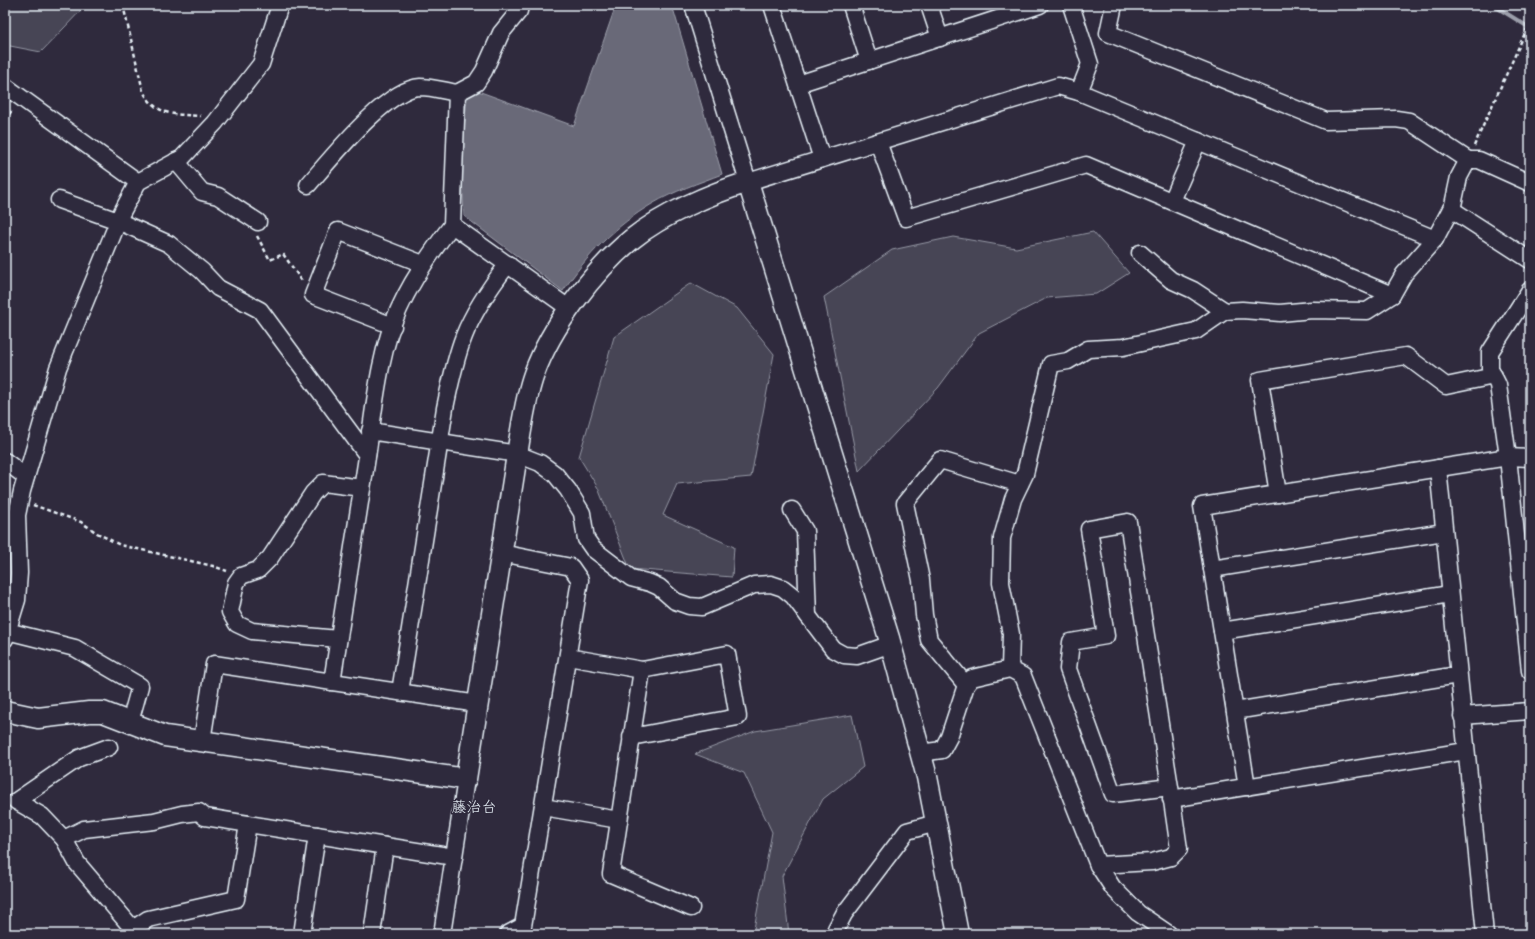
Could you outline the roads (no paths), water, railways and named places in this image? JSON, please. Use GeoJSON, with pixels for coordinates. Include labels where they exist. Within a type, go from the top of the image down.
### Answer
{"type":"FeatureCollection","features":[{"type":"Feature","properties":{"kind":"street"},"geometry":{"type":"LineString","coordinates":[[130,722],[140,686],[75,648],[6,635],[17,600],[19,573],[17,515],[20,500],[58,368],[118,221],[138,182],[182,158],[220,117],[261,64],[280,5]]}},
{"type":"Feature","properties":{"kind":"street"},"geometry":{"type":"LineString","coordinates":[[308,185],[359,128],[398,93],[420,87],[457,93],[476,83],[484,71],[501,33],[518,11],[520,5]]}},
{"type":"Feature","properties":{"kind":"street"},"geometry":{"type":"LineString","coordinates":[[692,5],[891,644],[927,777],[958,934]]}},
{"type":"Feature","properties":{"kind":"street"},"geometry":{"type":"LineString","coordinates":[[772,5],[822,159]]}},
{"type":"Feature","properties":{"kind":"street"},"geometry":{"type":"LineString","coordinates":[[851,5],[869,61]]}},
{"type":"Feature","properties":{"kind":"street"},"geometry":{"type":"LineString","coordinates":[[929,5],[940,38]]}},
{"type":"Feature","properties":{"kind":"street"},"geometry":{"type":"LineString","coordinates":[[798,84],[940,38],[1008,10],[1040,5]]}},
{"type":"Feature","properties":{"kind":"street"},"geometry":{"type":"LineString","coordinates":[[1071,5],[1090,64],[1079,92]]}},
{"type":"Feature","properties":{"kind":"street"},"geometry":{"type":"LineString","coordinates":[[1114,5],[1108,33],[1326,120],[1396,119],[1409,121],[1468,160],[1479,160],[1530,183]]}},
{"type":"Feature","properties":{"kind":"street"},"geometry":{"type":"LineString","coordinates":[[5,86],[138,182]]}},
{"type":"Feature","properties":{"kind":"street"},"geometry":{"type":"LineString","coordinates":[[442,934],[525,404],[534,373],[548,344],[570,309],[585,288],[632,239],[661,220],[694,202],[719,191],[1058,86],[1079,92],[1435,239]]}},
{"type":"Feature","properties":{"kind":"street"},"geometry":{"type":"LineString","coordinates":[[332,682],[370,431],[387,342],[398,310],[423,264],[452,225],[457,93]]}},
{"type":"Feature","properties":{"kind":"street"},"geometry":{"type":"LineString","coordinates":[[1172,201],[1198,141]]}},
{"type":"Feature","properties":{"kind":"street"},"geometry":{"type":"LineString","coordinates":[[878,142],[906,218],[1086,165],[1392,295]]}},
{"type":"Feature","properties":{"kind":"street"},"geometry":{"type":"LineString","coordinates":[[1010,669],[1011,634],[1001,583],[1002,538],[1013,499],[1025,474],[1051,364],[1068,361],[1088,349],[1123,347],[1196,330],[1225,311],[1242,310],[1280,313],[1312,310],[1367,311],[1392,295],[1404,274],[1435,239],[1453,205],[1459,177],[1468,160]]}},
{"type":"Feature","properties":{"kind":"street"},"geometry":{"type":"LineString","coordinates":[[176,161],[202,192],[218,196],[258,222]]}},
{"type":"Feature","properties":{"kind":"street"},"geometry":{"type":"LineString","coordinates":[[59,200],[118,221],[169,244],[202,271],[218,288],[260,310],[367,455]]}},
{"type":"Feature","properties":{"kind":"street"},"geometry":{"type":"LineString","coordinates":[[1451,209],[1530,260]]}},
{"type":"Feature","properties":{"kind":"street"},"geometry":{"type":"LineString","coordinates":[[452,225],[570,309]]}},
{"type":"Feature","properties":{"kind":"street"},"geometry":{"type":"LineString","coordinates":[[393,326],[313,295],[338,231],[423,264]]}},
{"type":"Feature","properties":{"kind":"street"},"geometry":{"type":"LineString","coordinates":[[1140,253],[1170,280],[1194,290],[1225,311]]}},
{"type":"Feature","properties":{"kind":"street"},"geometry":{"type":"LineString","coordinates":[[400,692],[439,442],[453,372],[465,335],[491,286],[508,264]]}},
{"type":"Feature","properties":{"kind":"street"},"geometry":{"type":"LineString","coordinates":[[1530,290],[1490,352],[1490,369],[1498,385],[1508,457],[1530,671]]}},
{"type":"Feature","properties":{"kind":"street"},"geometry":{"type":"LineString","coordinates":[[1278,494],[1260,380],[1406,356],[1446,386],[1494,376]]}},
{"type":"Feature","properties":{"kind":"street"},"geometry":{"type":"LineString","coordinates":[[370,431],[517,454],[540,463],[555,474],[568,490],[582,513],[586,539],[593,549],[631,578],[659,587],[675,601],[688,606],[702,607],[754,585],[771,584],[783,588],[794,596],[832,649],[844,655],[857,656],[891,644]]}},
{"type":"Feature","properties":{"kind":"street"},"geometry":{"type":"LineString","coordinates":[[1247,787],[1202,506],[1508,457],[1530,458]]}},
{"type":"Feature","properties":{"kind":"street"},"geometry":{"type":"LineString","coordinates":[[966,685],[929,640],[924,615],[921,580],[905,503],[940,460],[1020,484]]}},
{"type":"Feature","properties":{"kind":"street"},"geometry":{"type":"LineString","coordinates":[[5,461],[26,477]]}},
{"type":"Feature","properties":{"kind":"street"},"geometry":{"type":"LineString","coordinates":[[1438,468],[1485,934]]}},
{"type":"Feature","properties":{"kind":"street"},"geometry":{"type":"LineString","coordinates":[[338,639],[252,631],[237,624],[230,612],[236,583],[241,576],[258,570],[270,558],[313,493],[323,483],[362,488]]}},
{"type":"Feature","properties":{"kind":"street"},"geometry":{"type":"LineString","coordinates":[[792,510],[805,531],[808,616]]}},
{"type":"Feature","properties":{"kind":"street"},"geometry":{"type":"LineString","coordinates":[[1098,865],[1152,862],[1171,857],[1179,849],[1171,793],[1128,522],[1088,529],[1106,636],[1071,642],[1068,669],[1113,794],[1171,793],[1247,787],[1466,751]]}},
{"type":"Feature","properties":{"kind":"street"},"geometry":{"type":"LineString","coordinates":[[1212,569],[1444,532]]}},
{"type":"Feature","properties":{"kind":"street"},"geometry":{"type":"LineString","coordinates":[[501,554],[571,566],[580,580],[523,926],[508,934]]}},
{"type":"Feature","properties":{"kind":"street"},"geometry":{"type":"LineString","coordinates":[[1222,631],[1450,594]]}},
{"type":"Feature","properties":{"kind":"street"},"geometry":{"type":"LineString","coordinates":[[568,657],[642,670],[727,654],[738,717],[631,737]]}},
{"type":"Feature","properties":{"kind":"street"},"geometry":{"type":"LineString","coordinates":[[202,741],[214,664],[478,704]]}},
{"type":"Feature","properties":{"kind":"street"},"geometry":{"type":"LineString","coordinates":[[920,754],[942,750],[949,737],[966,685],[972,678],[1010,669],[1023,676],[1098,865],[1113,888],[1138,913],[1169,934]]}},
{"type":"Feature","properties":{"kind":"street"},"geometry":{"type":"LineString","coordinates":[[642,670],[611,874],[691,908]]}},
{"type":"Feature","properties":{"kind":"street"},"geometry":{"type":"LineString","coordinates":[[1234,711],[1458,674]]}},
{"type":"Feature","properties":{"kind":"street"},"geometry":{"type":"LineString","coordinates":[[5,711],[38,718],[89,712],[103,712],[165,736],[466,779]]}},
{"type":"Feature","properties":{"kind":"street"},"geometry":{"type":"LineString","coordinates":[[1462,716],[1530,711]]}},
{"type":"Feature","properties":{"kind":"street"},"geometry":{"type":"LineString","coordinates":[[109,747],[79,758],[16,801],[42,816],[64,839],[77,862],[133,929],[148,919],[236,899],[248,824]]}},
{"type":"Feature","properties":{"kind":"street"},"geometry":{"type":"LineString","coordinates":[[543,808],[619,820]]}},
{"type":"Feature","properties":{"kind":"street"},"geometry":{"type":"LineString","coordinates":[[64,839],[84,829],[154,821],[182,814],[199,812],[205,817],[454,857]]}},
{"type":"Feature","properties":{"kind":"street"},"geometry":{"type":"LineString","coordinates":[[836,934],[836,929],[844,914],[907,831],[936,823]]}},
{"type":"Feature","properties":{"kind":"street"},"geometry":{"type":"LineString","coordinates":[[302,934],[317,835]]}},
{"type":"Feature","properties":{"kind":"street"},"geometry":{"type":"LineString","coordinates":[[372,934],[385,846]]}},
{"type":"Feature","properties":{"kind":"water"},"geometry":{"type":"Polygon","coordinates":[[[616,5],[672,5],[722,174],[660,199],[639,212],[603,242],[572,278],[563,291],[464,216],[461,158],[467,98],[478,91],[574,126],[616,5]]]}},
{"type":"Feature","properties":{"kind":"waterway"},"geometry":{"type":"LineString","coordinates":[[1493,5],[1530,28]]}},
{"type":"Feature","properties":{"kind":"district","name":"藤治台"},"geometry":{"type":"Point","coordinates":[474,806]}}]}
